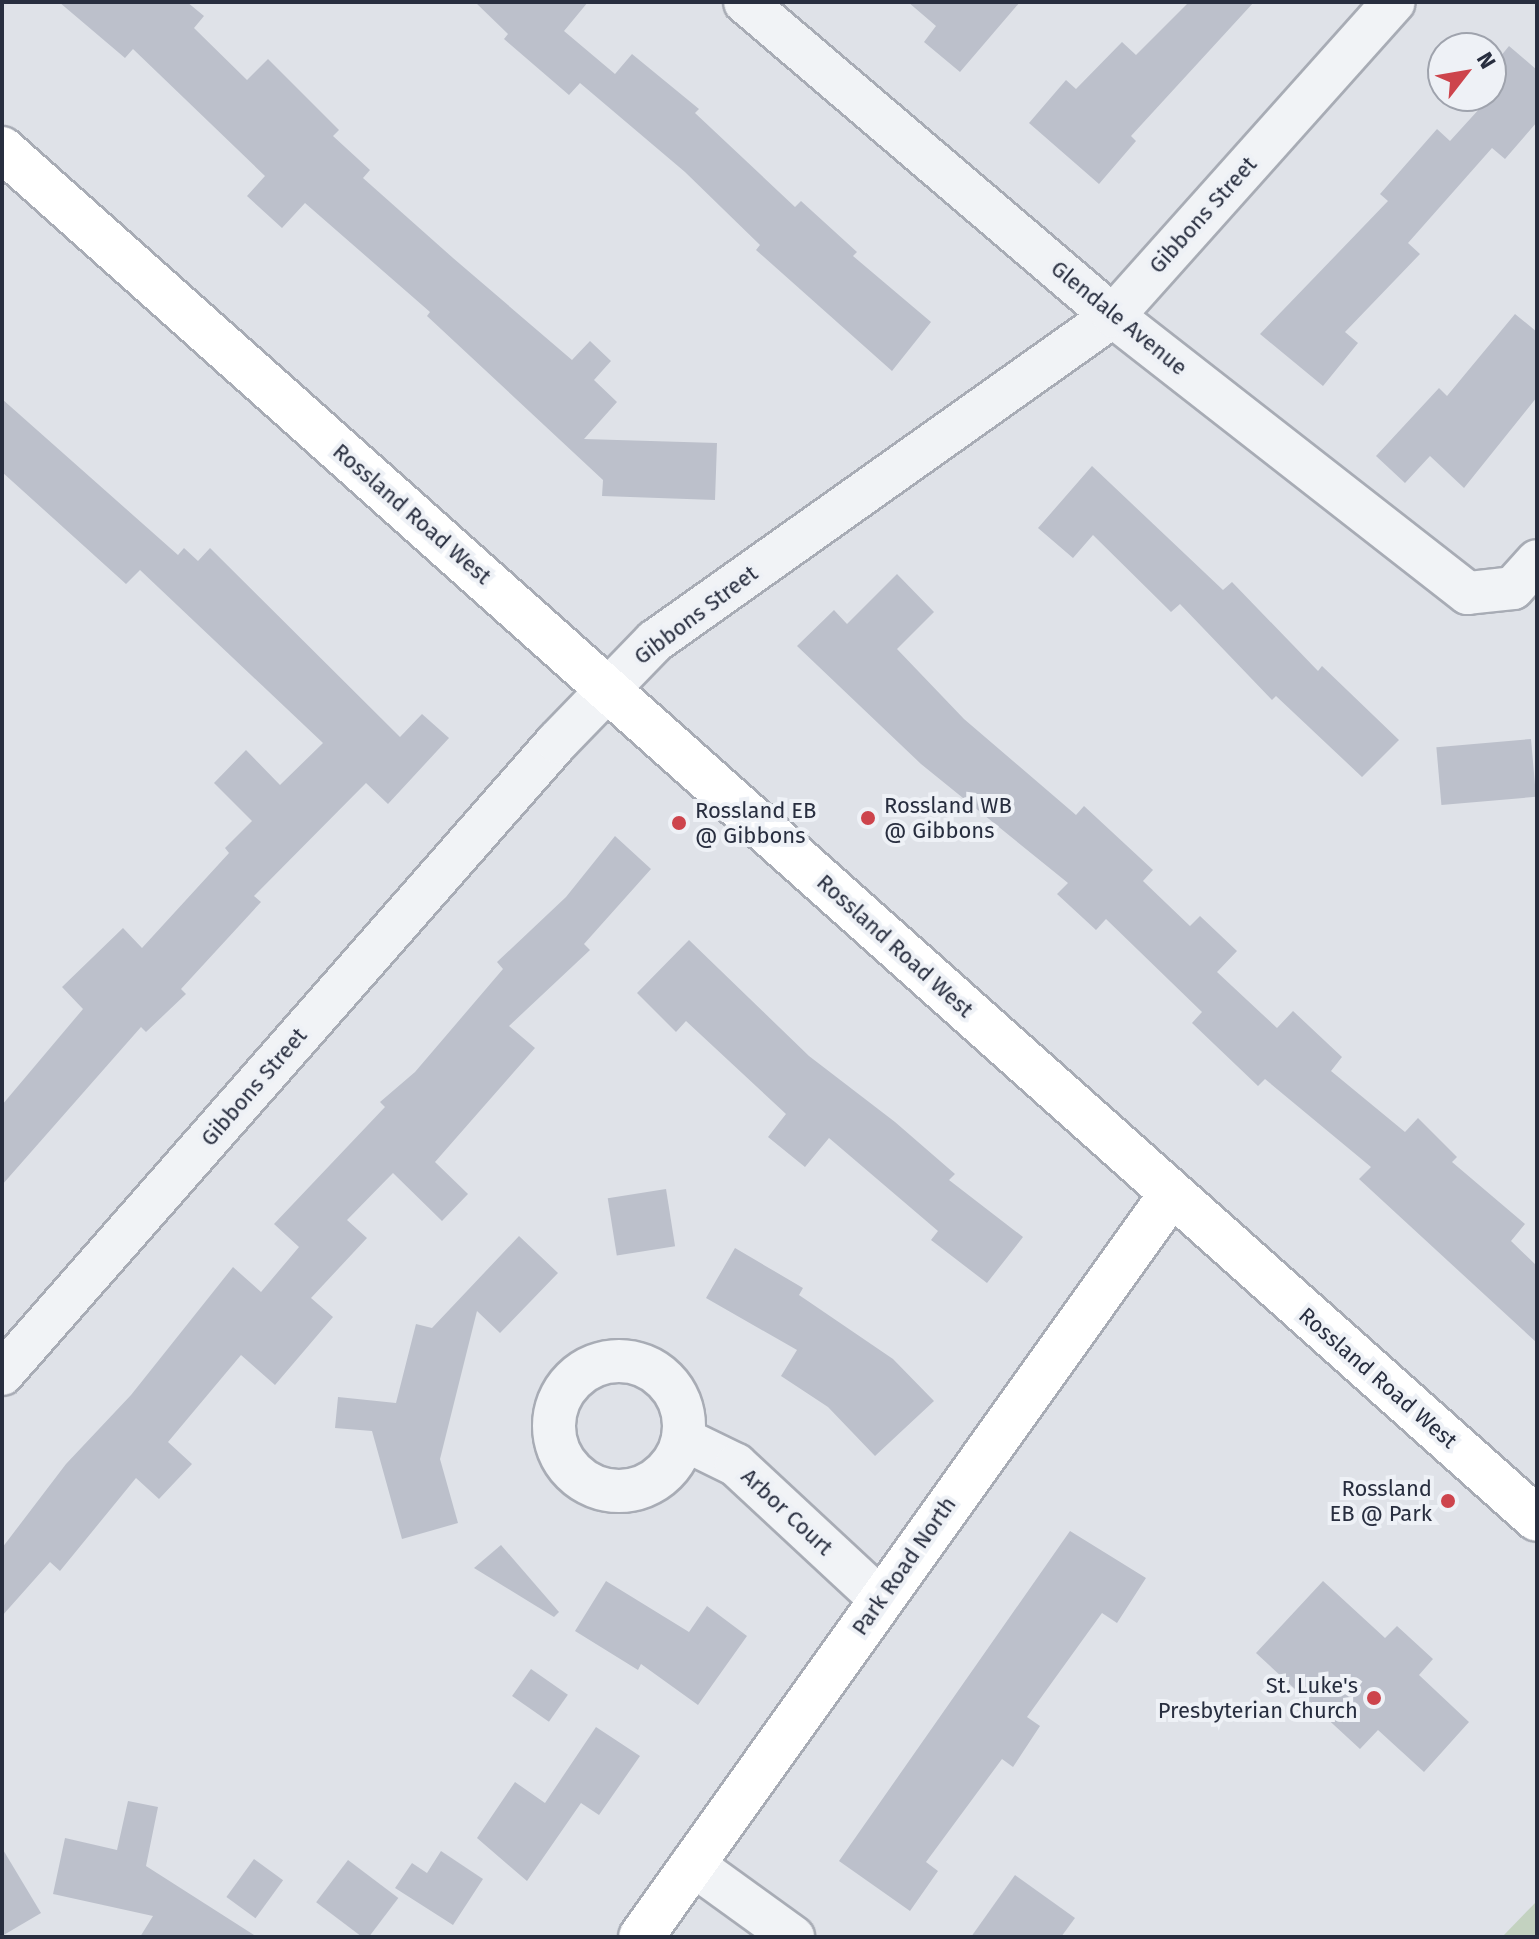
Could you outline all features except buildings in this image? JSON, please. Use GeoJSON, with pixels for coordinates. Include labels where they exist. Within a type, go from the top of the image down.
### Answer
{"type":"FeatureCollection","features":[{"type":"Feature","properties":{"kind":"main road","name":"Rossland Road West"},"geometry":{"type":"LineString","coordinates":[[2,149],[609,687],[1170,1196],[1537,1519]]}},
{"type":"Feature","properties":{"kind":"main road","name":"Park Road North"},"geometry":{"type":"LineString","coordinates":[[641,1937],[1170,1196]]}},
{"type":"Feature","properties":{"kind":"street","name":"Gibbons Street"},"geometry":{"type":"LineString","coordinates":[[2,1374],[609,687],[655,641],[1113,316],[1394,2]]}},
{"type":"Feature","properties":{"kind":"street","name":"Glendale Avenue"},"geometry":{"type":"LineString","coordinates":[[759,7],[1113,316],[1468,593],[1525,575]]}},
{"type":"Feature","properties":{"kind":"street","name":"Arbor Court"},"geometry":{"type":"LineString","coordinates":[[683,1439],[736,1465],[880,1599]]}},
{"type":"Feature","properties":{"kind":"street"},"geometry":{"type":"LineString","coordinates":[[692,1864],[793,1937]]}},
{"type":"Feature","properties":{"kind":"green space"},"geometry":{"type":"Polygon","coordinates":[[[1537,1901],[1537,1937],[1502,1937],[1537,1901]]]}},
{"type":"Feature","properties":{"kind":"place","name":"Rossland WB @ Gibbons"},"geometry":{"type":"Point","coordinates":[868,818]}},
{"type":"Feature","properties":{"kind":"place","name":"Rossland EB @ Gibbons"},"geometry":{"type":"Point","coordinates":[679,823]}},
{"type":"Feature","properties":{"kind":"place","name":"Rossland EB @ Park"},"geometry":{"type":"Point","coordinates":[1448,1501]}},
{"type":"Feature","properties":{"kind":"place","name":"St. Luke's Presbyterian Church"},"geometry":{"type":"Point","coordinates":[1374,1698]}}]}
